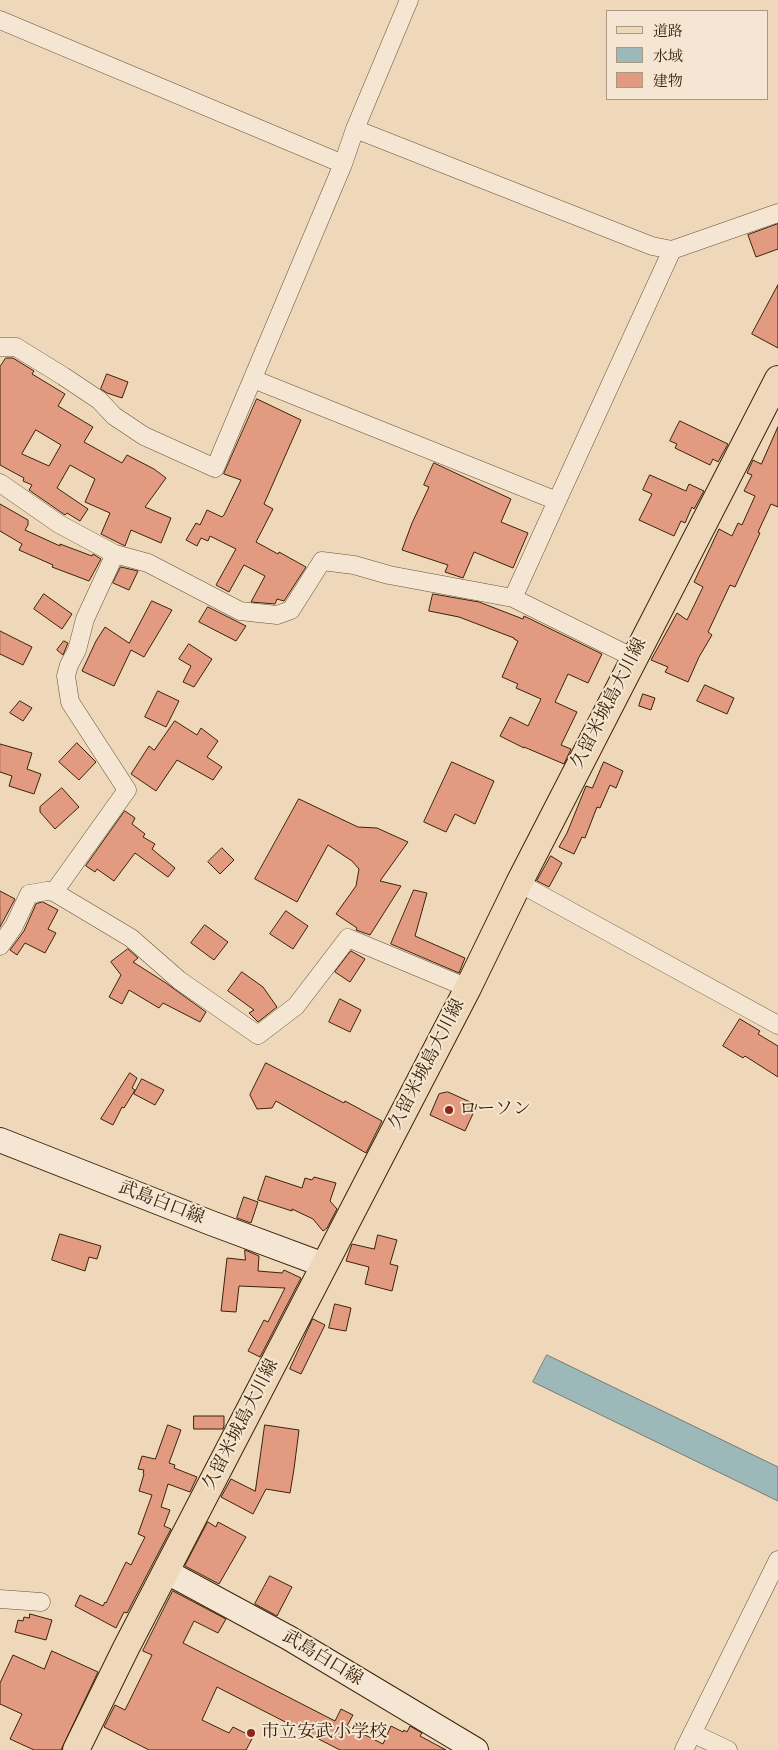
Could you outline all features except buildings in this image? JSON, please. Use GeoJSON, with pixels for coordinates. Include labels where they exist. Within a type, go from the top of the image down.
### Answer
{"type":"FeatureCollection","features":[{"type":"Feature","properties":{"kind":"main road","name":"久留米城島大川線"},"geometry":{"type":"LineString","coordinates":[[76,1750],[126,1648],[468,988],[518,883],[778,380]]}},
{"type":"Feature","properties":{"kind":"main road","name":"武島白口線"},"geometry":{"type":"LineString","coordinates":[[0,1140],[324,1265]]}},
{"type":"Feature","properties":{"kind":"main road","name":"武島白口線"},"geometry":{"type":"LineString","coordinates":[[167,1572],[289,1638],[476,1750]]}},
{"type":"Feature","properties":{"kind":"street"},"geometry":{"type":"LineString","coordinates":[[0,347],[16,347],[99,400],[114,416],[144,436],[215,468],[343,164],[355,129],[409,0]]}},
{"type":"Feature","properties":{"kind":"street"},"geometry":{"type":"LineString","coordinates":[[0,20],[343,164]]}},
{"type":"Feature","properties":{"kind":"street"},"geometry":{"type":"LineString","coordinates":[[355,129],[652,246],[672,250],[778,213]]}},
{"type":"Feature","properties":{"kind":"street"},"geometry":{"type":"LineString","coordinates":[[513,598],[672,250]]}},
{"type":"Feature","properties":{"kind":"street"},"geometry":{"type":"LineString","coordinates":[[253,379],[557,501]]}},
{"type":"Feature","properties":{"kind":"street"},"geometry":{"type":"LineString","coordinates":[[0,483],[59,524],[115,554],[148,563],[240,611],[277,615],[291,610],[322,561],[354,565],[388,575],[513,598],[634,658]]}},
{"type":"Feature","properties":{"kind":"street"},"geometry":{"type":"LineString","coordinates":[[54,892],[127,790],[70,702],[66,676],[69,665],[77,650],[85,619],[115,554]]}},
{"type":"Feature","properties":{"kind":"street"},"geometry":{"type":"LineString","coordinates":[[518,883],[778,1025]]}},
{"type":"Feature","properties":{"kind":"street"},"geometry":{"type":"LineString","coordinates":[[0,946],[14,926],[29,894],[54,892],[131,938],[179,980],[258,1035],[296,1006],[348,938],[468,988]]}},
{"type":"Feature","properties":{"kind":"street"},"geometry":{"type":"LineString","coordinates":[[684,1750],[778,1560]]}},
{"type":"Feature","properties":{"kind":"street"},"geometry":{"type":"LineString","coordinates":[[0,1599],[41,1602]]}},
{"type":"Feature","properties":{"kind":"street"},"geometry":{"type":"LineString","coordinates":[[692,1733],[728,1750]]}},
{"type":"Feature","properties":{"kind":"water"},"geometry":{"type":"Polygon","coordinates":[[[547,1355],[778,1467],[778,1501],[533,1382],[547,1355]]]}},
{"type":"Feature","properties":{"kind":"place","name":"ローソン"},"geometry":{"type":"Point","coordinates":[449,1110]}},
{"type":"Feature","properties":{"kind":"place","name":"市立安武小学校"},"geometry":{"type":"Point","coordinates":[251,1733]}}]}
